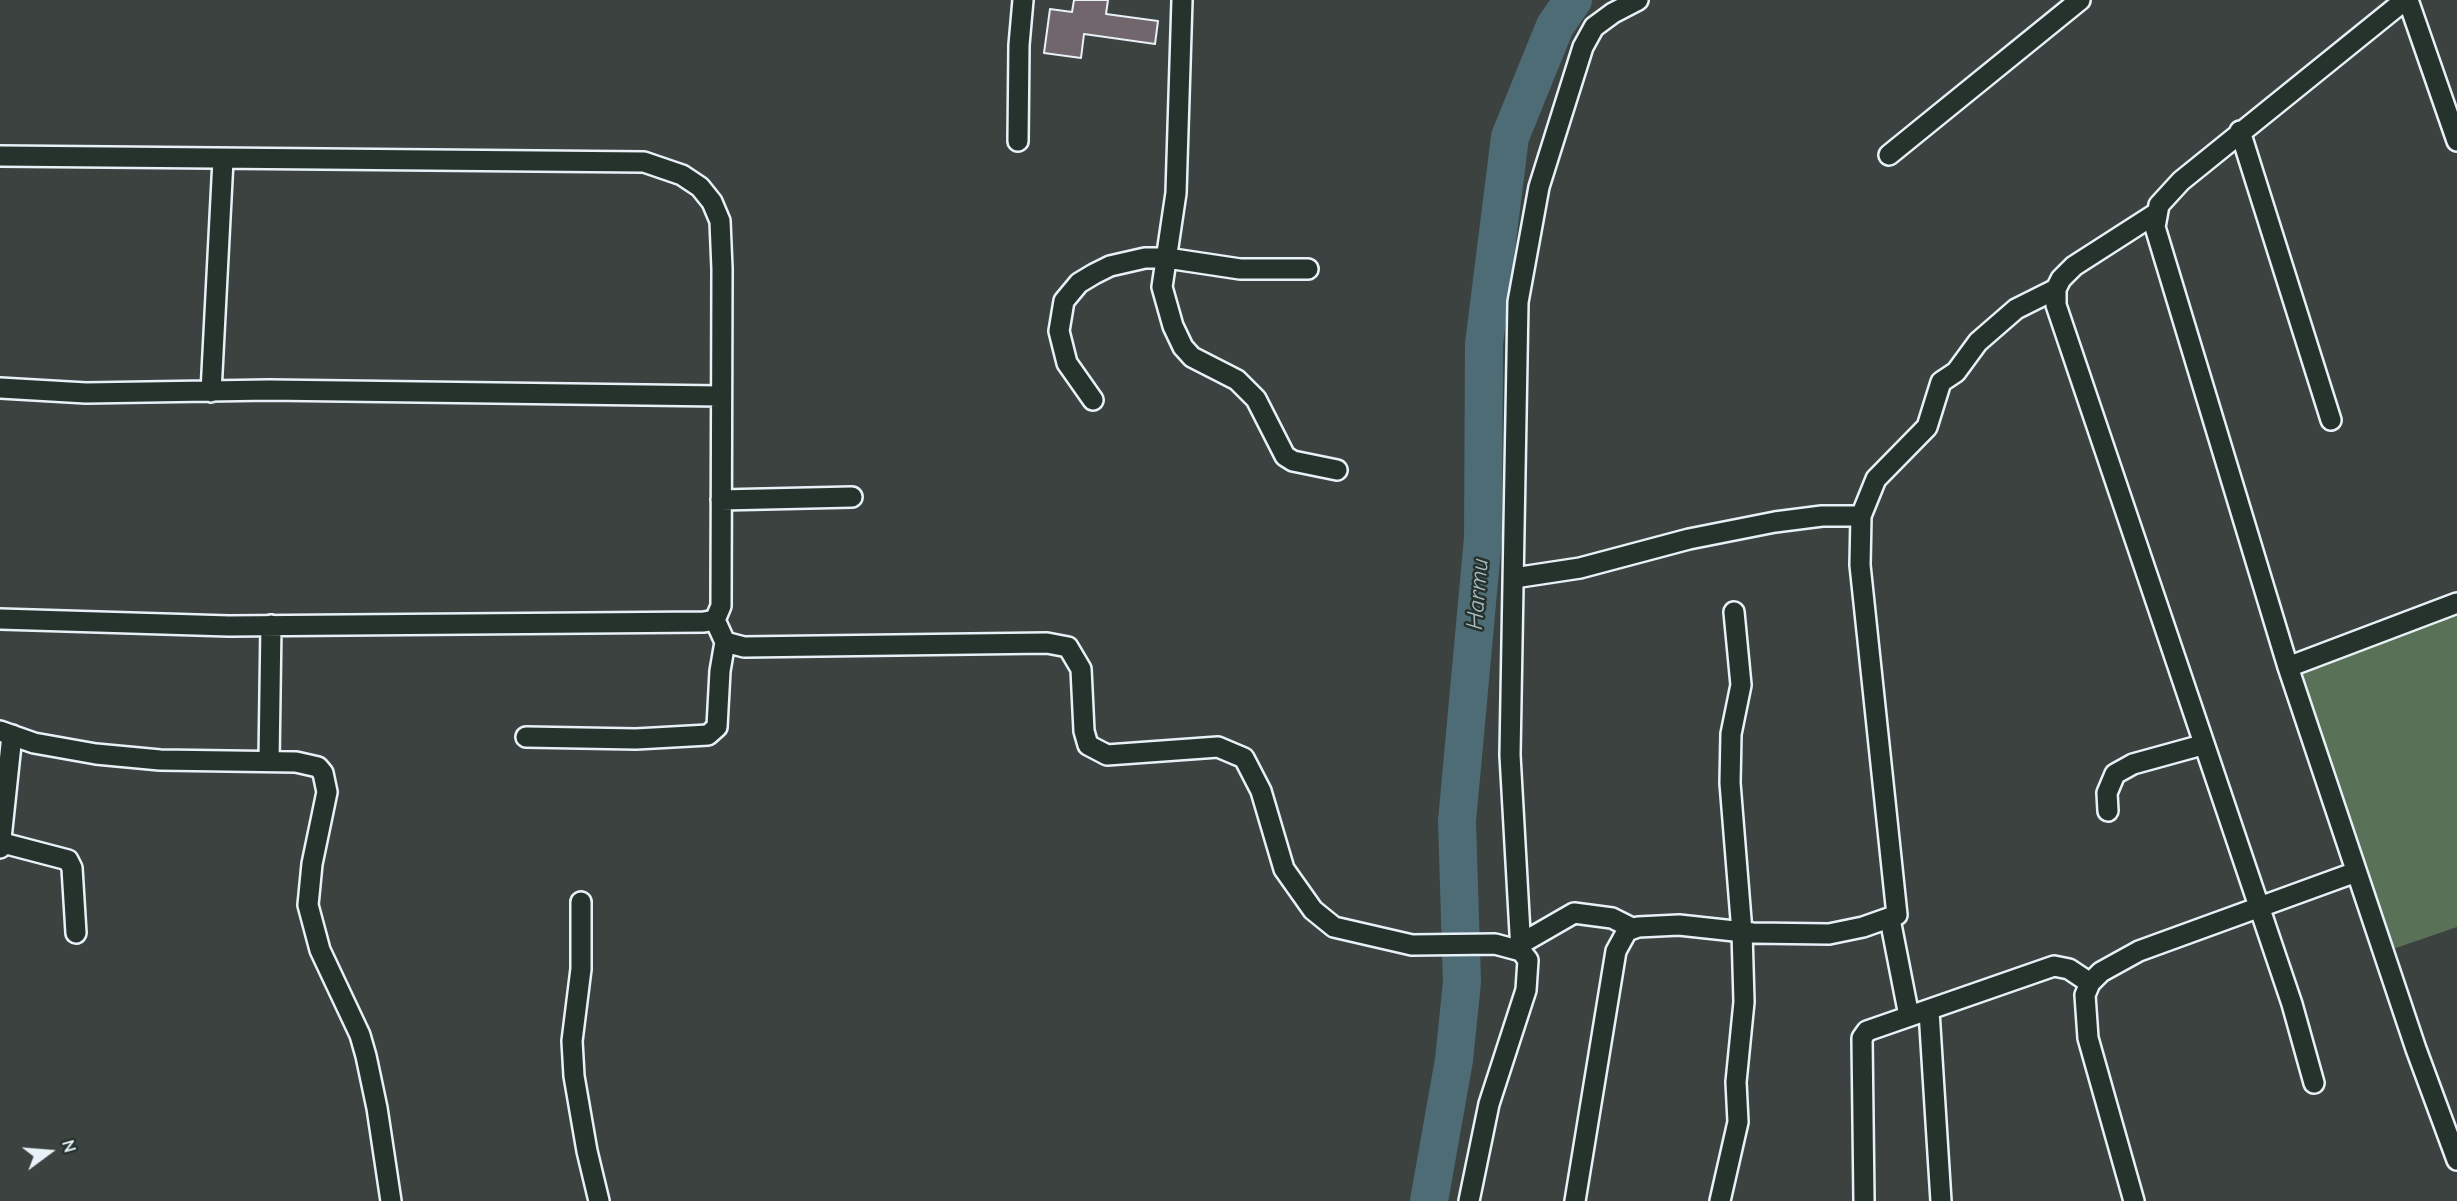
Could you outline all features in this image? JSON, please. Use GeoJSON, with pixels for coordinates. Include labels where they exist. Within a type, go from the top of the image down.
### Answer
{"type":"FeatureCollection","features":[{"type":"Feature","properties":{"kind":"street"},"geometry":{"type":"LineString","coordinates":[[1018,141],[1019,45],[1023,0]]}},
{"type":"Feature","properties":{"kind":"street"},"geometry":{"type":"LineString","coordinates":[[1182,0],[1176,193],[1163,287],[1173,326],[1182,347],[1192,357],[1237,380],[1246,388],[1264,413],[1285,456],[1293,461],[1338,470]]}},
{"type":"Feature","properties":{"kind":"street"},"geometry":{"type":"LineString","coordinates":[[1469,1201],[1494,1086],[1526,990],[1529,971],[1528,960],[1522,947],[1511,803],[1518,302],[1539,187],[1551,141],[1583,47],[1594,27],[1637,0]]}},
{"type":"Feature","properties":{"kind":"street"},"geometry":{"type":"LineString","coordinates":[[1889,155],[2080,0]]}},
{"type":"Feature","properties":{"kind":"street"},"geometry":{"type":"LineString","coordinates":[[2314,1083],[2303,1038],[2069,347],[2056,305],[2056,289],[2074,265],[2155,214],[2181,181],[2240,131],[2407,0],[2457,141]]}},
{"type":"Feature","properties":{"kind":"street"},"geometry":{"type":"LineString","coordinates":[[2240,131],[2331,419]]}},
{"type":"Feature","properties":{"kind":"street"},"geometry":{"type":"LineString","coordinates":[[0,156],[223,160],[614,160],[644,162],[682,175],[701,187],[712,202],[720,221],[721,606],[715,620],[725,642],[720,671],[717,727],[708,735],[636,739],[526,737]]}},
{"type":"Feature","properties":{"kind":"street"},"geometry":{"type":"LineString","coordinates":[[211,392],[223,160]]}},
{"type":"Feature","properties":{"kind":"street"},"geometry":{"type":"LineString","coordinates":[[2155,214],[2157,237],[2167,274],[2288,667],[2356,872],[2457,1160]]}},
{"type":"Feature","properties":{"kind":"street"},"geometry":{"type":"LineString","coordinates":[[1093,400],[1067,363],[1059,331],[1064,300],[1079,283],[1110,266],[1145,258],[1167,258],[1240,269],[1308,269]]}},
{"type":"Feature","properties":{"kind":"street"},"geometry":{"type":"LineString","coordinates":[[725,642],[744,647],[1047,643],[1068,647],[1081,669],[1084,731],[1088,745],[1107,755],[1218,747],[1244,758],[1261,791],[1284,869],[1313,910],[1334,927],[1412,945],[1495,944],[1522,947],[1574,913],[1612,918],[1632,928],[1679,925],[1742,932],[1829,934],[1891,919],[1897,915],[1898,907],[1860,565],[1861,516],[1876,479],[1927,427],[1941,382],[1956,372],[1978,342],[2016,309],[2056,289]]}},
{"type":"Feature","properties":{"kind":"street"},"geometry":{"type":"LineString","coordinates":[[0,388],[86,393],[555,391],[720,396]]}},
{"type":"Feature","properties":{"kind":"street"},"geometry":{"type":"LineString","coordinates":[[721,500],[852,497]]}},
{"type":"Feature","properties":{"kind":"street"},"geometry":{"type":"LineString","coordinates":[[1514,578],[1580,568],[1689,539],[1776,522],[1822,516],[1861,516]]}},
{"type":"Feature","properties":{"kind":"street"},"geometry":{"type":"LineString","coordinates":[[2288,667],[2457,603]]}},
{"type":"Feature","properties":{"kind":"street"},"geometry":{"type":"LineString","coordinates":[[1720,1201],[1738,1122],[1737,1073],[1744,1002],[1742,932],[1730,783],[1731,734],[1741,685],[1734,612]]}},
{"type":"Feature","properties":{"kind":"street"},"geometry":{"type":"LineString","coordinates":[[0,619],[271,625],[715,620]]}},
{"type":"Feature","properties":{"kind":"street"},"geometry":{"type":"LineString","coordinates":[[268,761],[271,625]]}},
{"type":"Feature","properties":{"kind":"street"},"geometry":{"type":"LineString","coordinates":[[75,933],[72,868],[68,860],[1,845],[6,733],[53,748],[96,754],[160,760],[268,761],[318,767],[327,781],[312,864],[308,905],[320,950],[360,1035],[366,1056],[391,1201]]}},
{"type":"Feature","properties":{"kind":"street"},"geometry":{"type":"LineString","coordinates":[[2108,811],[2107,793],[2115,774],[2133,764],[2202,745]]}},
{"type":"Feature","properties":{"kind":"street"},"geometry":{"type":"LineString","coordinates":[[2134,1201],[2088,1038],[2085,995],[2090,983],[2101,972],[2139,951],[2356,872]]}},
{"type":"Feature","properties":{"kind":"street"},"geometry":{"type":"LineString","coordinates":[[581,902],[581,969],[573,1059],[579,1112],[599,1201]]}},
{"type":"Feature","properties":{"kind":"street"},"geometry":{"type":"LineString","coordinates":[[1891,919],[1909,1016]]}},
{"type":"Feature","properties":{"kind":"street"},"geometry":{"type":"LineString","coordinates":[[1576,1201],[1616,951],[1622,936],[1632,928]]}},
{"type":"Feature","properties":{"kind":"street"},"geometry":{"type":"LineString","coordinates":[[1864,1201],[1862,1038],[1867,1031],[2054,966],[2069,969],[2090,983]]}},
{"type":"Feature","properties":{"kind":"street"},"geometry":{"type":"LineString","coordinates":[[1929,1011],[1941,1201]]}},
{"type":"Feature","properties":{"kind":"green space"},"geometry":{"type":"Polygon","coordinates":[[[2457,607],[2457,927],[2390,950],[2296,663],[2457,607]]]}},
{"type":"Feature","properties":{"kind":"building"},"geometry":{"type":"Polygon","coordinates":[[[1074,0],[1108,0],[1106,14],[1158,21],[1155,44],[1084,34],[1081,58],[1044,53],[1050,9],[1072,12],[1074,0]]]}},
{"type":"Feature","properties":{"kind":"waterway","name":"Harmu"},"geometry":{"type":"LineString","coordinates":[[1429,1201],[1454,1060],[1462,982],[1457,821],[1483,538],[1484,344],[1510,137],[1555,26],[1573,0]]}}]}
